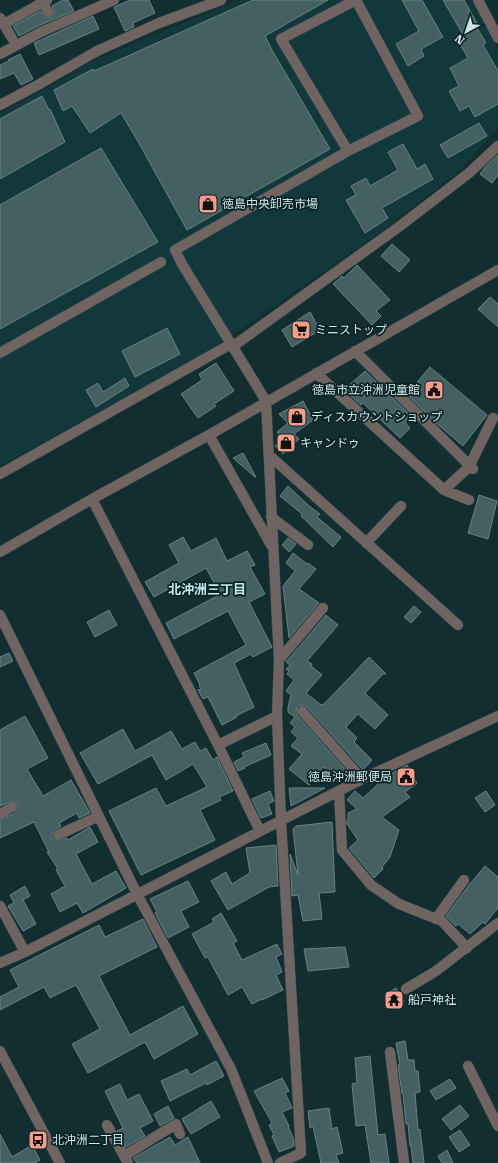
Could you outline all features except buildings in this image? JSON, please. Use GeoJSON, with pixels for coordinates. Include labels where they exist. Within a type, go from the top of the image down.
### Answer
{"type":"FeatureCollection","features":[{"type":"Feature","properties":{"kind":"street"},"geometry":{"type":"LineString","coordinates":[[0,54],[41,32],[114,0]]}},
{"type":"Feature","properties":{"kind":"street"},"geometry":{"type":"LineString","coordinates":[[280,1163],[301,1153],[280,821],[277,716],[278,660],[266,401],[182,264],[175,250],[348,152],[418,116],[356,0],[281,39],[348,152]]}},
{"type":"Feature","properties":{"kind":"street"},"geometry":{"type":"LineString","coordinates":[[12,38],[2,21],[45,1],[48,12]]}},
{"type":"Feature","properties":{"kind":"street"},"geometry":{"type":"LineString","coordinates":[[0,104],[36,86],[97,50],[215,1]]}},
{"type":"Feature","properties":{"kind":"street"},"geometry":{"type":"LineString","coordinates":[[479,1],[498,38]]}},
{"type":"Feature","properties":{"kind":"street"},"geometry":{"type":"LineString","coordinates":[[0,474],[232,346],[400,226],[469,173],[498,146]]}},
{"type":"Feature","properties":{"kind":"street"},"geometry":{"type":"LineString","coordinates":[[0,353],[161,262]]}},
{"type":"Feature","properties":{"kind":"street"},"geometry":{"type":"LineString","coordinates":[[0,552],[498,270]]}},
{"type":"Feature","properties":{"kind":"street"},"geometry":{"type":"LineString","coordinates":[[355,351],[471,468]]}},
{"type":"Feature","properties":{"kind":"street"},"geometry":{"type":"LineString","coordinates":[[316,373],[444,490],[469,500]]}},
{"type":"Feature","properties":{"kind":"street"},"geometry":{"type":"LineString","coordinates":[[444,490],[471,468],[493,418]]}},
{"type":"Feature","properties":{"kind":"street"},"geometry":{"type":"LineString","coordinates":[[209,435],[272,547]]}},
{"type":"Feature","properties":{"kind":"street"},"geometry":{"type":"LineString","coordinates":[[269,454],[458,625]]}},
{"type":"Feature","properties":{"kind":"street"},"geometry":{"type":"LineString","coordinates":[[92,499],[218,745],[260,831]]}},
{"type":"Feature","properties":{"kind":"street"},"geometry":{"type":"LineString","coordinates":[[366,543],[401,506]]}},
{"type":"Feature","properties":{"kind":"street"},"geometry":{"type":"LineString","coordinates":[[271,517],[308,545]]}},
{"type":"Feature","properties":{"kind":"street"},"geometry":{"type":"LineString","coordinates":[[278,660],[323,608]]}},
{"type":"Feature","properties":{"kind":"street"},"geometry":{"type":"LineString","coordinates":[[0,615],[137,894],[231,1069],[268,1163]]}},
{"type":"Feature","properties":{"kind":"street"},"geometry":{"type":"LineString","coordinates":[[302,711],[362,779]]}},
{"type":"Feature","properties":{"kind":"street"},"geometry":{"type":"LineString","coordinates":[[218,745],[277,716]]}},
{"type":"Feature","properties":{"kind":"street"},"geometry":{"type":"LineString","coordinates":[[0,963],[25,952],[362,779],[498,716]]}},
{"type":"Feature","properties":{"kind":"street"},"geometry":{"type":"LineString","coordinates":[[338,791],[342,850],[371,885],[399,904],[442,922],[467,948]]}},
{"type":"Feature","properties":{"kind":"street"},"geometry":{"type":"LineString","coordinates":[[0,814],[12,808]]}},
{"type":"Feature","properties":{"kind":"street"},"geometry":{"type":"LineString","coordinates":[[58,835],[99,816]]}},
{"type":"Feature","properties":{"kind":"street"},"geometry":{"type":"LineString","coordinates":[[436,919],[464,880]]}},
{"type":"Feature","properties":{"kind":"street"},"geometry":{"type":"LineString","coordinates":[[0,906],[25,952]]}},
{"type":"Feature","properties":{"kind":"street"},"geometry":{"type":"LineString","coordinates":[[406,989],[436,971],[498,923]]}},
{"type":"Feature","properties":{"kind":"street"},"geometry":{"type":"LineString","coordinates":[[0,1051],[60,1163]]}},
{"type":"Feature","properties":{"kind":"street"},"geometry":{"type":"LineString","coordinates":[[390,1052],[404,1163]]}},
{"type":"Feature","properties":{"kind":"street"},"geometry":{"type":"LineString","coordinates":[[468,1066],[495,1109],[498,1126]]}},
{"type":"Feature","properties":{"kind":"street"},"geometry":{"type":"LineString","coordinates":[[107,1125],[126,1159],[176,1124],[180,1134]]}},
{"type":"Feature","properties":{"kind":"shaded area","name":"徳島中央卸売市場"},"geometry":{"type":"Polygon","coordinates":[[[239,0],[472,0],[498,49],[498,128],[457,173],[376,235],[208,352],[0,466],[0,113],[96,59],[239,0]]]}},
{"type":"Feature","properties":{"kind":"place","name":"徳島中央卸売市場"},"geometry":{"type":"Point","coordinates":[208,204]}},
{"type":"Feature","properties":{"kind":"place","name":"ミニストップ"},"geometry":{"type":"Point","coordinates":[301,330]}},
{"type":"Feature","properties":{"kind":"place","name":"徳島市立沖洲児童館"},"geometry":{"type":"Point","coordinates":[434,390]}},
{"type":"Feature","properties":{"kind":"place","name":"ディスカウントショップ"},"geometry":{"type":"Point","coordinates":[297,417]}},
{"type":"Feature","properties":{"kind":"place","name":"キャンドゥ"},"geometry":{"type":"Point","coordinates":[286,443]}},
{"type":"Feature","properties":{"kind":"place","name":"徳島沖洲郵便局"},"geometry":{"type":"Point","coordinates":[406,777]}},
{"type":"Feature","properties":{"kind":"place","name":"船戸神社"},"geometry":{"type":"Point","coordinates":[394,1000]}},
{"type":"Feature","properties":{"kind":"place","name":"北沖洲二丁目"},"geometry":{"type":"Point","coordinates":[38,1140]}},
{"type":"Feature","properties":{"kind":"district","name":"北沖洲三丁目"},"geometry":{"type":"Point","coordinates":[207,589]}}]}
